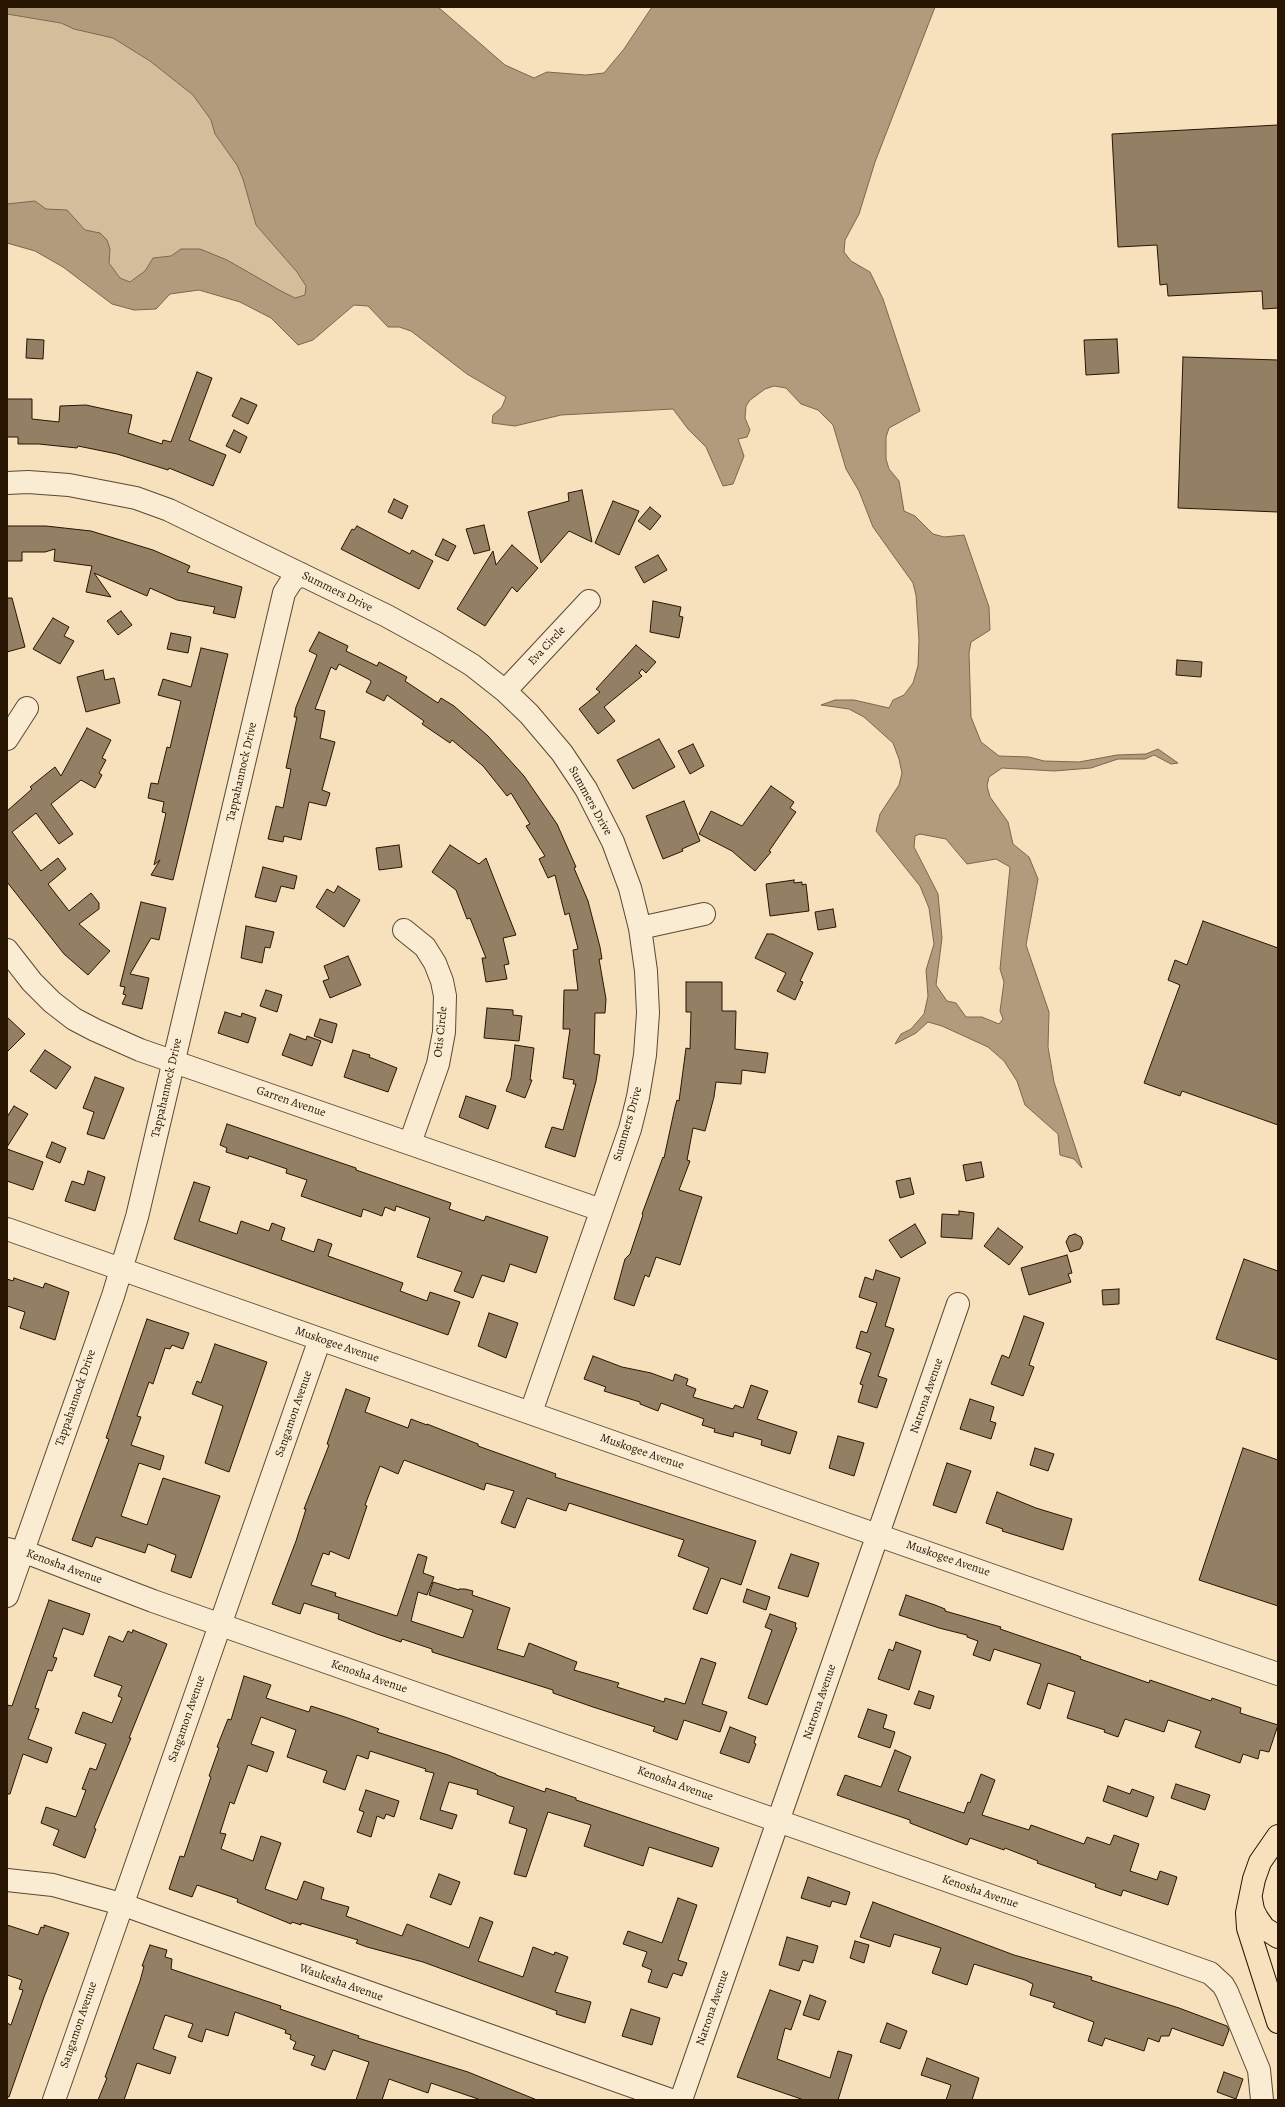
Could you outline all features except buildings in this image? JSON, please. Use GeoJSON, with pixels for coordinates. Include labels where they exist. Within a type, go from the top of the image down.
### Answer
{"type":"FeatureCollection","features":[{"type":"Feature","properties":{"kind":"highway"},"geometry":{"type":"LineString","coordinates":[[1278,1836],[1260,1862],[1254,1879],[1247,1913],[1248,1928],[1278,2022]]}},
{"type":"Feature","properties":{"kind":"highway"},"geometry":{"type":"LineString","coordinates":[[1251,1898],[1253,1910],[1257,1918],[1264,1928],[1278,1937]]}},
{"type":"Feature","properties":{"kind":"street","name":"Summers Drive"},"geometry":{"type":"LineString","coordinates":[[7,483],[28,482],[69,485],[136,498],[169,510],[301,574],[436,643],[472,666],[505,691],[529,714],[562,752],[586,789],[613,842],[630,888],[640,928],[646,971],[647,1006],[645,1055],[638,1097],[630,1129],[531,1412]]}},
{"type":"Feature","properties":{"kind":"street","name":"Tappahannock Drive"},"geometry":{"type":"LineString","coordinates":[[7,1596],[15,1551],[121,1269],[137,1217],[172,1061],[197,966],[284,593],[291,582],[301,574]]}},
{"type":"Feature","properties":{"kind":"street","name":"Eva Circle"},"geometry":{"type":"LineString","coordinates":[[505,691],[589,601]]}},
{"type":"Feature","properties":{"kind":"street"},"geometry":{"type":"LineString","coordinates":[[7,739],[28,708]]}},
{"type":"Feature","properties":{"kind":"street"},"geometry":{"type":"LineString","coordinates":[[640,928],[704,914]]}},
{"type":"Feature","properties":{"kind":"street","name":"Otis Circle"},"geometry":{"type":"LineString","coordinates":[[404,930],[424,947],[435,963],[442,981],[445,996],[444,1032],[438,1064],[410,1144]]}},
{"type":"Feature","properties":{"kind":"street","name":"Garren Avenue"},"geometry":{"type":"LineString","coordinates":[[7,950],[32,982],[74,1018],[95,1030],[172,1061],[601,1210]]}},
{"type":"Feature","properties":{"kind":"street","name":"Muskogee Avenue"},"geometry":{"type":"LineString","coordinates":[[7,1229],[1278,1674]]}},
{"type":"Feature","properties":{"kind":"street","name":"Natrona Avenue"},"geometry":{"type":"LineString","coordinates":[[680,2100],[879,1535],[958,1304]]}},
{"type":"Feature","properties":{"kind":"street","name":"Sangamon Avenue"},"geometry":{"type":"LineString","coordinates":[[54,2100],[121,1904],[320,1339]]}},
{"type":"Feature","properties":{"kind":"street","name":"Kenosha Avenue"},"geometry":{"type":"LineString","coordinates":[[15,1551],[1210,1973],[1223,1985],[1233,2006],[1259,2070],[1262,2100]]}},
{"type":"Feature","properties":{"kind":"street","name":"Waukesha Avenue"},"geometry":{"type":"LineString","coordinates":[[7,1880],[53,1885],[121,1904],[671,2100]]}},
{"type":"Feature","properties":{"kind":"shaded area"},"geometry":{"type":"Polygon","coordinates":[[[7,7],[438,7],[505,65],[534,78],[547,72],[586,75],[604,73],[624,49],[652,7],[935,7],[875,162],[859,214],[845,240],[844,252],[851,261],[870,272],[883,299],[920,411],[889,428],[886,437],[886,459],[889,469],[899,481],[904,511],[915,516],[933,534],[944,537],[964,535],[989,607],[990,630],[971,642],[969,653],[971,717],[981,742],[999,756],[1029,757],[1044,761],[1079,762],[1117,755],[1146,754],[1158,749],[1178,763],[1171,764],[1154,755],[1145,759],[1118,759],[1091,768],[1054,771],[1002,768],[989,777],[987,786],[990,797],[1008,822],[1013,844],[1029,857],[1038,879],[1026,945],[1049,1012],[1048,1047],[1054,1082],[1082,1168],[1074,1159],[1060,1155],[1058,1134],[1025,1105],[1017,1081],[1004,1061],[988,1047],[942,1026],[928,1022],[916,1033],[895,1044],[901,1034],[911,1029],[924,1014],[928,996],[926,970],[934,944],[929,908],[920,886],[876,831],[880,814],[899,785],[902,773],[899,759],[893,743],[864,717],[849,709],[821,705],[835,700],[854,700],[889,708],[893,700],[904,695],[913,683],[918,666],[919,640],[916,595],[913,583],[873,527],[859,491],[846,469],[833,425],[818,410],[801,404],[786,388],[774,386],[765,389],[750,400],[746,406],[745,418],[750,430],[747,437],[738,439],[744,456],[733,484],[723,486],[706,447],[688,429],[673,409],[561,415],[515,426],[492,423],[493,415],[502,407],[506,397],[467,374],[411,331],[399,327],[388,327],[368,306],[354,305],[313,340],[298,345],[271,318],[240,302],[199,290],[170,294],[156,309],[134,310],[112,304],[63,267],[35,251],[7,243],[7,204],[35,201],[46,209],[67,210],[85,230],[100,233],[107,240],[110,249],[109,263],[120,278],[130,282],[145,271],[153,258],[171,256],[181,249],[200,249],[227,260],[295,298],[305,295],[306,286],[297,272],[256,225],[243,179],[237,165],[215,134],[211,120],[193,95],[150,61],[113,38],[74,29],[61,23],[7,14],[7,7]],[[920,834],[915,836],[914,847],[938,894],[942,938],[936,985],[947,1001],[956,1003],[966,1017],[982,1017],[999,1024],[1003,1019],[1000,1011],[1004,982],[1000,969],[1010,867],[996,859],[967,864],[946,839],[920,834]]]}},
{"type":"Feature","properties":{"kind":"shaded area"},"geometry":{"type":"Polygon","coordinates":[[[7,14],[61,23],[74,29],[113,38],[150,61],[193,95],[211,120],[215,134],[237,165],[243,179],[256,225],[297,272],[306,286],[305,295],[295,298],[181,249],[171,256],[153,258],[145,271],[130,282],[120,278],[109,262],[110,249],[100,233],[85,230],[67,210],[46,209],[35,201],[7,204],[7,14]]]}}]}
